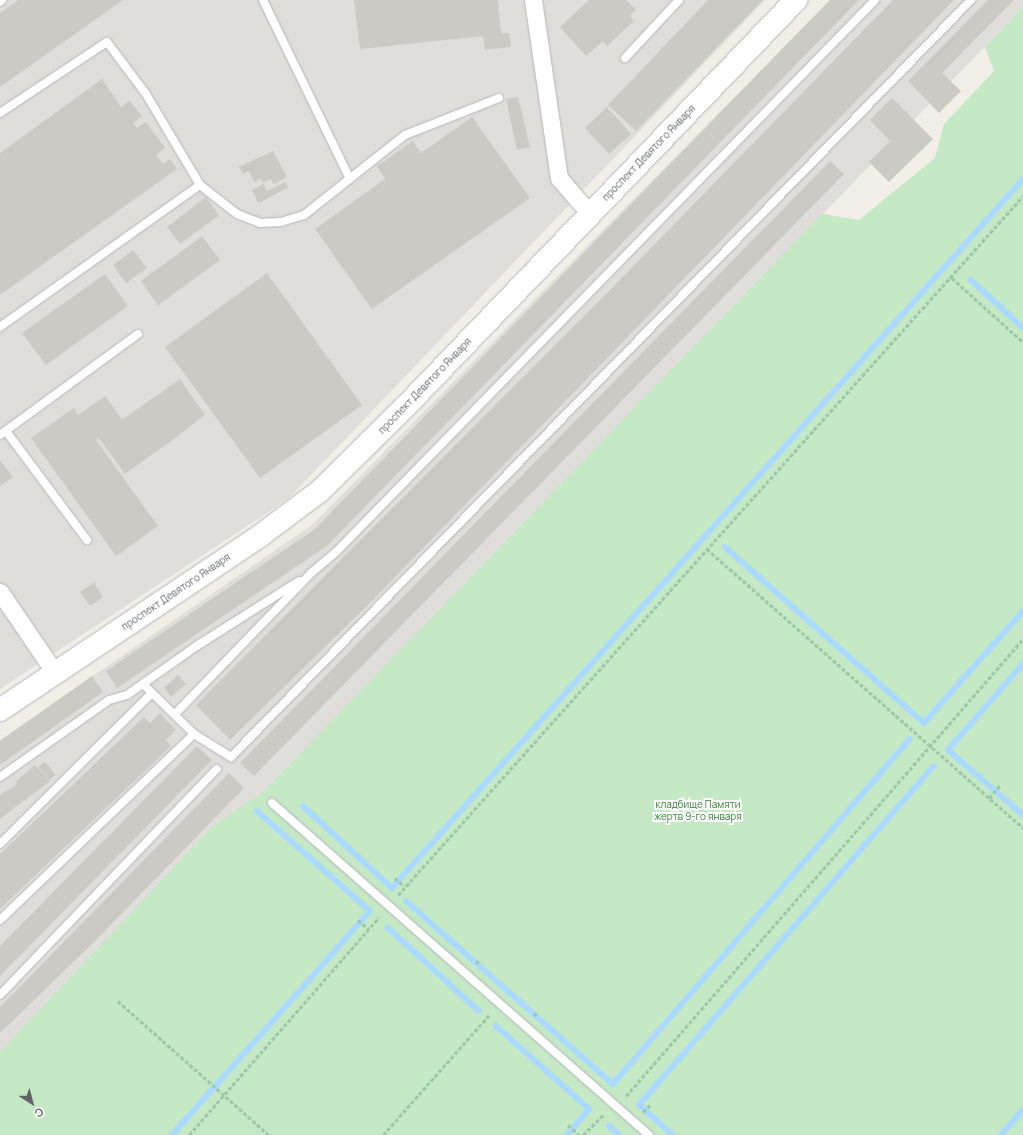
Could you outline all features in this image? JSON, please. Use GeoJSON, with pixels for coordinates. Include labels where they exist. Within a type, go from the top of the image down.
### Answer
{"type":"FeatureCollection","features":[{"type":"Feature","properties":{"kind":"street"},"geometry":{"type":"LineString","coordinates":[[534,0],[559,178],[590,214]]}},
{"type":"Feature","properties":{"kind":"street","name":"проспект Девятого Января"},"geometry":{"type":"LineString","coordinates":[[0,710],[261,535],[320,491],[407,405],[796,0]]}},
{"type":"Feature","properties":{"kind":"street"},"geometry":{"type":"LineString","coordinates":[[0,592],[55,672]]}},
{"type":"Feature","properties":{"kind":"lane"},"geometry":{"type":"LineString","coordinates":[[263,0],[350,179]]}},
{"type":"Feature","properties":{"kind":"lane"},"geometry":{"type":"LineString","coordinates":[[625,58],[679,0]]}},
{"type":"Feature","properties":{"kind":"lane"},"geometry":{"type":"LineString","coordinates":[[175,714],[311,573],[354,534],[875,0]]}},
{"type":"Feature","properties":{"kind":"lane"},"geometry":{"type":"LineString","coordinates":[[143,684],[194,734],[231,757],[971,0]]}},
{"type":"Feature","properties":{"kind":"lane"},"geometry":{"type":"LineString","coordinates":[[0,113],[107,42],[146,94],[200,185],[237,214],[260,223],[281,222],[304,215],[405,135],[499,98]]}},
{"type":"Feature","properties":{"kind":"lane"},"geometry":{"type":"LineString","coordinates":[[0,327],[200,185]]}},
{"type":"Feature","properties":{"kind":"lane"},"geometry":{"type":"LineString","coordinates":[[87,540],[3,433],[138,334]]}},
{"type":"Feature","properties":{"kind":"lane"},"geometry":{"type":"LineString","coordinates":[[0,777],[109,700],[128,695],[195,647],[311,573]]}},
{"type":"Feature","properties":{"kind":"lane"},"geometry":{"type":"LineString","coordinates":[[0,844],[152,693]]}},
{"type":"Feature","properties":{"kind":"lane"},"geometry":{"type":"LineString","coordinates":[[0,920],[194,734]]}},
{"type":"Feature","properties":{"kind":"lane"},"geometry":{"type":"LineString","coordinates":[[0,995],[217,770]]}},
{"type":"Feature","properties":{"kind":"lane"},"geometry":{"type":"LineString","coordinates":[[272,803],[499,1005],[649,1135]]}},
{"type":"Feature","properties":{"kind":"path"},"geometry":{"type":"LineString","coordinates":[[189,1135],[224,1097],[405,887],[952,278],[1023,196]]}},
{"type":"Feature","properties":{"kind":"path"},"geometry":{"type":"LineString","coordinates":[[952,278],[1023,342]]}},
{"type":"Feature","properties":{"kind":"path"},"geometry":{"type":"LineString","coordinates":[[707,550],[930,744],[1023,828]]}},
{"type":"Feature","properties":{"kind":"path"},"geometry":{"type":"LineString","coordinates":[[583,1135],[599,1118],[617,1106],[930,744],[1023,639]]}},
{"type":"Feature","properties":{"kind":"path"},"geometry":{"type":"LineString","coordinates":[[989,798],[1001,784]]}},
{"type":"Feature","properties":{"kind":"path"},"geometry":{"type":"LineString","coordinates":[[395,878],[405,887]]}},
{"type":"Feature","properties":{"kind":"path"},"geometry":{"type":"LineString","coordinates":[[358,920],[369,929]]}},
{"type":"Feature","properties":{"kind":"path"},"geometry":{"type":"LineString","coordinates":[[118,1001],[224,1097],[269,1135]]}},
{"type":"Feature","properties":{"kind":"path"},"geometry":{"type":"LineString","coordinates":[[383,1135],[499,1005]]}},
{"type":"Feature","properties":{"kind":"path"},"geometry":{"type":"LineString","coordinates":[[568,1125],[579,1135]]}},
{"type":"Feature","properties":{"kind":"shaded area"},"geometry":{"type":"Polygon","coordinates":[[[0,0],[765,0],[288,499],[0,689],[0,0]]]}},
{"type":"Feature","properties":{"kind":"shaded area"},"geometry":{"type":"Polygon","coordinates":[[[830,0],[1023,0],[1023,7],[261,796],[0,1061],[0,740],[312,525],[830,0]]]}},
{"type":"Feature","properties":{"kind":"green space","name":"кладбище Памяти жертв 9-го января"},"geometry":{"type":"Polygon","coordinates":[[[1023,7],[1023,1135],[0,1135],[0,1052],[212,827],[261,794],[822,214],[859,220],[935,158],[944,124],[994,71],[985,47],[1023,7]]]}},
{"type":"Feature","properties":{"kind":"building"},"geometry":{"type":"Polygon","coordinates":[[[18,0],[123,0],[0,87],[0,13],[18,0]]]}},
{"type":"Feature","properties":{"kind":"building"},"geometry":{"type":"Polygon","coordinates":[[[354,0],[498,0],[501,33],[509,33],[511,47],[485,50],[483,36],[360,49],[354,0]]]}},
{"type":"Feature","properties":{"kind":"building"},"geometry":{"type":"Polygon","coordinates":[[[589,0],[626,0],[636,10],[630,16],[634,21],[607,46],[603,41],[586,56],[560,27],[589,0]]]}},
{"type":"Feature","properties":{"kind":"building"},"geometry":{"type":"Polygon","coordinates":[[[708,0],[763,0],[636,131],[608,105],[708,0]]]}},
{"type":"Feature","properties":{"kind":"building"},"geometry":{"type":"Polygon","coordinates":[[[830,0],[859,0],[327,546],[117,688],[106,671],[315,529],[830,0]]]}},
{"type":"Feature","properties":{"kind":"building"},"geometry":{"type":"Polygon","coordinates":[[[893,0],[954,0],[372,601],[230,740],[196,705],[604,296],[893,0]]]}},
{"type":"Feature","properties":{"kind":"building"},"geometry":{"type":"Polygon","coordinates":[[[988,0],[1014,0],[942,73],[961,91],[939,113],[908,81],[988,0]]]}},
{"type":"Feature","properties":{"kind":"building"},"geometry":{"type":"Polygon","coordinates":[[[102,79],[121,107],[130,101],[142,116],[133,123],[137,128],[146,122],[165,148],[156,155],[163,164],[170,159],[177,169],[0,295],[0,153],[102,79]]]}},
{"type":"Feature","properties":{"kind":"building"},"geometry":{"type":"Polygon","coordinates":[[[518,97],[530,147],[517,150],[506,99],[518,97]]]}},
{"type":"Feature","properties":{"kind":"building"},"geometry":{"type":"Polygon","coordinates":[[[892,98],[933,139],[889,182],[869,162],[890,141],[870,120],[892,98]]]}},
{"type":"Feature","properties":{"kind":"building"},"geometry":{"type":"Polygon","coordinates":[[[607,107],[631,134],[609,154],[585,128],[607,107]]]}},
{"type":"Feature","properties":{"kind":"building"},"geometry":{"type":"Polygon","coordinates":[[[472,117],[530,198],[372,309],[315,229],[385,179],[377,166],[413,141],[421,153],[472,117]]]}},
{"type":"Feature","properties":{"kind":"building"},"geometry":{"type":"Polygon","coordinates":[[[273,151],[287,177],[273,184],[271,179],[263,183],[261,179],[254,182],[249,171],[243,174],[239,167],[273,151]]]}},
{"type":"Feature","properties":{"kind":"building"},"geometry":{"type":"Polygon","coordinates":[[[830,161],[844,174],[254,776],[240,763],[830,161]]]}},
{"type":"Feature","properties":{"kind":"building"},"geometry":{"type":"Polygon","coordinates":[[[285,182],[288,188],[258,203],[252,190],[264,184],[267,191],[285,182]]]}},
{"type":"Feature","properties":{"kind":"building"},"geometry":{"type":"Polygon","coordinates":[[[206,197],[219,215],[180,244],[167,227],[206,197]]]}},
{"type":"Feature","properties":{"kind":"building"},"geometry":{"type":"Polygon","coordinates":[[[202,236],[220,260],[158,305],[141,281],[202,236]]]}},
{"type":"Feature","properties":{"kind":"building"},"geometry":{"type":"Polygon","coordinates":[[[133,250],[147,268],[126,283],[113,265],[133,250]]]}},
{"type":"Feature","properties":{"kind":"building"},"geometry":{"type":"Polygon","coordinates":[[[267,273],[362,405],[260,478],[165,347],[267,273]]]}},
{"type":"Feature","properties":{"kind":"building"},"geometry":{"type":"Polygon","coordinates":[[[105,274],[128,306],[46,365],[22,333],[105,274]]]}},
{"type":"Feature","properties":{"kind":"building"},"geometry":{"type":"Polygon","coordinates":[[[180,379],[205,415],[171,441],[125,474],[99,438],[96,440],[158,526],[116,556],[31,438],[74,408],[78,415],[105,396],[122,420],[180,379]]]}},
{"type":"Feature","properties":{"kind":"building"},"geometry":{"type":"Polygon","coordinates":[[[0,460],[13,477],[0,486],[0,460]]]}},
{"type":"Feature","properties":{"kind":"building"},"geometry":{"type":"Polygon","coordinates":[[[94,583],[103,597],[90,606],[80,592],[94,583]]]}},
{"type":"Feature","properties":{"kind":"building"},"geometry":{"type":"Polygon","coordinates":[[[178,675],[186,684],[171,697],[164,688],[178,675]]]}},
{"type":"Feature","properties":{"kind":"building"},"geometry":{"type":"Polygon","coordinates":[[[92,676],[103,692],[0,765],[0,741],[92,676]]]}},
{"type":"Feature","properties":{"kind":"building"},"geometry":{"type":"Polygon","coordinates":[[[160,713],[176,730],[166,740],[171,746],[0,909],[0,854],[144,717],[150,723],[160,713]]]}},
{"type":"Feature","properties":{"kind":"building"},"geometry":{"type":"Polygon","coordinates":[[[197,746],[212,760],[0,976],[0,946],[197,746]]]}},
{"type":"Feature","properties":{"kind":"building"},"geometry":{"type":"Polygon","coordinates":[[[45,762],[56,775],[49,780],[38,767],[45,762]]]}},
{"type":"Feature","properties":{"kind":"building"},"geometry":{"type":"Polygon","coordinates":[[[35,765],[50,781],[0,819],[0,795],[17,784],[15,782],[35,765]]]}},
{"type":"Feature","properties":{"kind":"building"},"geometry":{"type":"Polygon","coordinates":[[[229,773],[244,788],[95,941],[0,1033],[0,1007],[229,773]]]}},
{"type":"Feature","properties":{"kind":"waterway"},"geometry":{"type":"LineString","coordinates":[[303,806],[392,888],[1023,179]]}},
{"type":"Feature","properties":{"kind":"waterway"},"geometry":{"type":"LineString","coordinates":[[971,280],[1023,328]]}},
{"type":"Feature","properties":{"kind":"waterway"},"geometry":{"type":"LineString","coordinates":[[725,547],[924,723],[1023,611]]}},
{"type":"Feature","properties":{"kind":"waterway"},"geometry":{"type":"LineString","coordinates":[[1023,664],[948,750],[1023,815]]}},
{"type":"Feature","properties":{"kind":"waterway"},"geometry":{"type":"LineString","coordinates":[[406,901],[613,1084],[910,739]]}},
{"type":"Feature","properties":{"kind":"waterway"},"geometry":{"type":"LineString","coordinates":[[673,1135],[639,1105],[934,766]]}},
{"type":"Feature","properties":{"kind":"waterway"},"geometry":{"type":"LineString","coordinates":[[172,1135],[370,911],[257,811]]}},
{"type":"Feature","properties":{"kind":"waterway"},"geometry":{"type":"LineString","coordinates":[[388,928],[479,1011]]}},
{"type":"Feature","properties":{"kind":"waterway"},"geometry":{"type":"LineString","coordinates":[[496,1026],[589,1109],[567,1135]]}},
{"type":"Feature","properties":{"kind":"waterway"},"geometry":{"type":"LineString","coordinates":[[1001,1135],[1023,1110]]}},
{"type":"Feature","properties":{"kind":"waterway"},"geometry":{"type":"LineString","coordinates":[[609,1126],[619,1135]]}}]}
